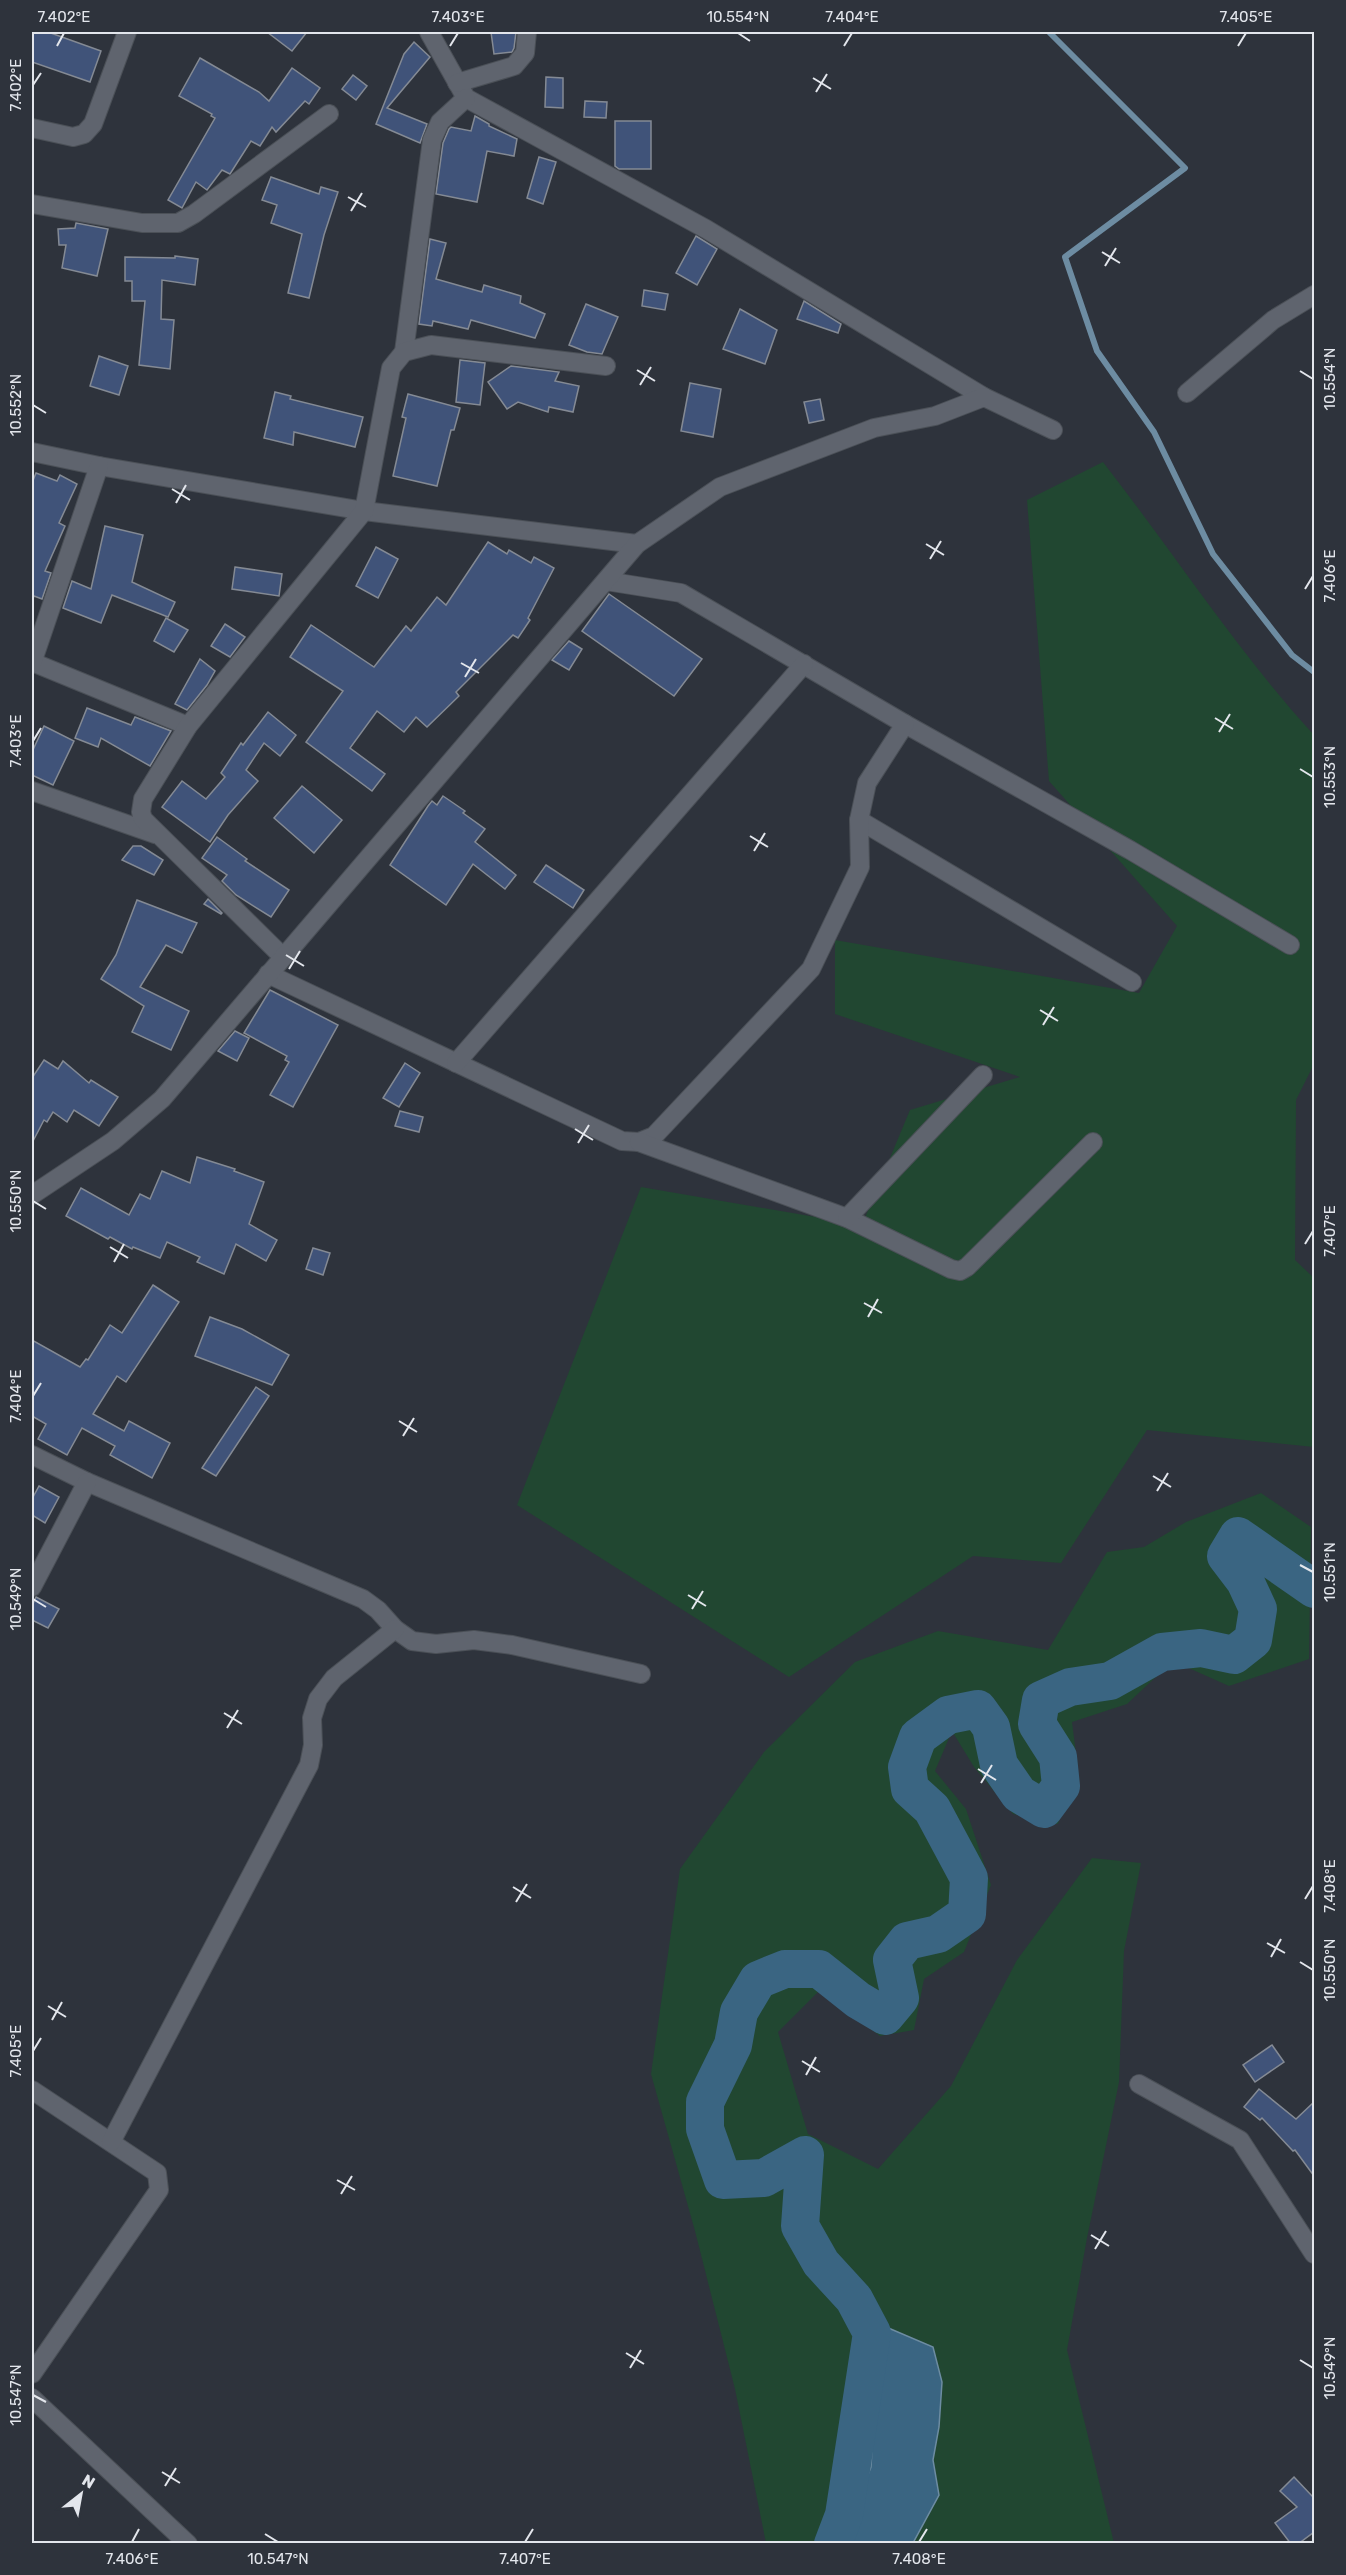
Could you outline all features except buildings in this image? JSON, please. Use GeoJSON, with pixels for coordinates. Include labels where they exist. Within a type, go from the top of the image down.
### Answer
{"type":"FeatureCollection","features":[{"type":"Feature","properties":{"kind":"street"},"geometry":{"type":"LineString","coordinates":[[32,128],[74,137],[84,134],[93,124],[127,32]]}},
{"type":"Feature","properties":{"kind":"street"},"geometry":{"type":"LineString","coordinates":[[284,957],[143,819],[141,812],[143,799],[188,726],[364,511],[391,368],[404,352],[432,140],[440,122],[461,91],[514,66],[525,53],[527,32]]}},
{"type":"Feature","properties":{"kind":"street"},"geometry":{"type":"LineString","coordinates":[[427,33],[461,91],[706,229],[984,397],[1053,430]]}},
{"type":"Feature","properties":{"kind":"street"},"geometry":{"type":"LineString","coordinates":[[32,204],[142,223],[178,223],[194,214],[329,114]]}},
{"type":"Feature","properties":{"kind":"street"},"geometry":{"type":"LineString","coordinates":[[1187,393],[1273,320],[1314,295]]}},
{"type":"Feature","properties":{"kind":"street"},"geometry":{"type":"LineString","coordinates":[[404,352],[431,345],[606,366]]}},
{"type":"Feature","properties":{"kind":"street"},"geometry":{"type":"LineString","coordinates":[[32,1195],[113,1141],[162,1099],[637,544],[720,487],[874,428],[935,416],[984,397]]}},
{"type":"Feature","properties":{"kind":"street"},"geometry":{"type":"LineString","coordinates":[[32,452],[99,466],[364,511],[637,544]]}},
{"type":"Feature","properties":{"kind":"street"},"geometry":{"type":"LineString","coordinates":[[99,466],[32,663],[188,726]]}},
{"type":"Feature","properties":{"kind":"street"},"geometry":{"type":"LineString","coordinates":[[606,581],[681,592],[905,724],[1130,850],[1290,945]]}},
{"type":"Feature","properties":{"kind":"street"},"geometry":{"type":"LineString","coordinates":[[456,1063],[804,664]]}},
{"type":"Feature","properties":{"kind":"street"},"geometry":{"type":"LineString","coordinates":[[639,1142],[654,1136],[811,969],[860,867],[859,820],[867,783],[905,724]]}},
{"type":"Feature","properties":{"kind":"street"},"geometry":{"type":"LineString","coordinates":[[32,792],[160,836]]}},
{"type":"Feature","properties":{"kind":"street"},"geometry":{"type":"LineString","coordinates":[[859,820],[1132,982]]}},
{"type":"Feature","properties":{"kind":"street"},"geometry":{"type":"LineString","coordinates":[[268,975],[622,1141],[639,1142],[847,1218],[951,1269],[960,1270],[967,1267],[1093,1142]]}},
{"type":"Feature","properties":{"kind":"street"},"geometry":{"type":"LineString","coordinates":[[847,1218],[984,1075]]}},
{"type":"Feature","properties":{"kind":"street"},"geometry":{"type":"LineString","coordinates":[[32,1455],[87,1482],[363,1599],[378,1610],[395,1629],[412,1641],[436,1644],[474,1640],[493,1642],[641,1674]]}},
{"type":"Feature","properties":{"kind":"street"},"geometry":{"type":"LineString","coordinates":[[32,1587],[87,1482]]}},
{"type":"Feature","properties":{"kind":"street"},"geometry":{"type":"LineString","coordinates":[[111,2142],[309,1765],[314,1745],[312,1718],[318,1699],[334,1678],[395,1629]]}},
{"type":"Feature","properties":{"kind":"street"},"geometry":{"type":"LineString","coordinates":[[1138,2084],[1240,2140],[1314,2254]]}},
{"type":"Feature","properties":{"kind":"street"},"geometry":{"type":"LineString","coordinates":[[32,2090],[158,2173],[159,2190],[32,2374]]}},
{"type":"Feature","properties":{"kind":"street"},"geometry":{"type":"LineString","coordinates":[[32,2398],[188,2544]]}},
{"type":"Feature","properties":{"kind":"green space"},"geometry":{"type":"Polygon","coordinates":[[[1103,462],[1232,636],[1314,735],[1314,1064],[1296,1100],[1295,1260],[1314,1278],[1314,1447],[1147,1430],[1061,1563],[973,1556],[789,1677],[517,1505],[641,1187],[862,1225],[910,1110],[1020,1077],[835,1014],[835,940],[1139,993],[1177,926],[1049,781],[1027,500],[1103,462]]]}},
{"type":"Feature","properties":{"kind":"green space"},"geometry":{"type":"Polygon","coordinates":[[[1261,1493],[1311,1527],[1309,1659],[1229,1686],[1173,1661],[1127,1704],[1072,1722],[1078,1769],[1058,1824],[1013,1814],[974,1767],[952,1731],[935,1771],[966,1809],[991,1885],[964,1952],[924,1979],[914,2030],[880,2036],[820,1990],[778,2032],[808,2134],[878,2169],[951,2086],[1017,1960],[1092,1858],[1141,1863],[1124,1951],[1119,2082],[1067,2350],[1114,2543],[766,2543],[735,2389],[695,2231],[651,2074],[680,1869],[764,1752],[855,1662],[938,1631],[1048,1650],[1107,1552],[1144,1547],[1186,1522],[1261,1493]]]}},
{"type":"Feature","properties":{"kind":"water"},"geometry":{"type":"Polygon","coordinates":[[[879,2324],[933,2347],[942,2382],[939,2427],[933,2460],[939,2495],[913,2543],[840,2543],[871,2467],[879,2324]]]}},
{"type":"Feature","properties":{"kind":"waterway"},"geometry":{"type":"LineString","coordinates":[[1049,32],[1185,168],[1065,257],[1097,351],[1154,432],[1213,554],[1292,655],[1314,672]]}},
{"type":"Feature","properties":{"kind":"waterway"},"geometry":{"type":"LineString","coordinates":[[833,2544],[844,2515],[872,2333],[854,2299],[821,2263],[800,2226],[805,2155],[764,2178],[723,2180],[705,2129],[705,2102],[733,2045],[739,2012],[758,1980],[785,1969],[819,1969],[858,2000],[885,2016],[900,1998],[892,1960],[907,1941],[938,1934],[967,1914],[969,1878],[932,1809],[910,1789],[907,1767],[918,1737],[948,1715],[978,1709],[991,1727],[999,1765],[1019,1794],[1044,1809],[1061,1786],[1058,1757],[1037,1724],[1041,1700],[1070,1687],[1110,1681],[1162,1652],[1201,1648],[1234,1655],[1253,1640],[1258,1609],[1245,1581],[1226,1556],[1238,1536],[1314,1589]]}}]}
